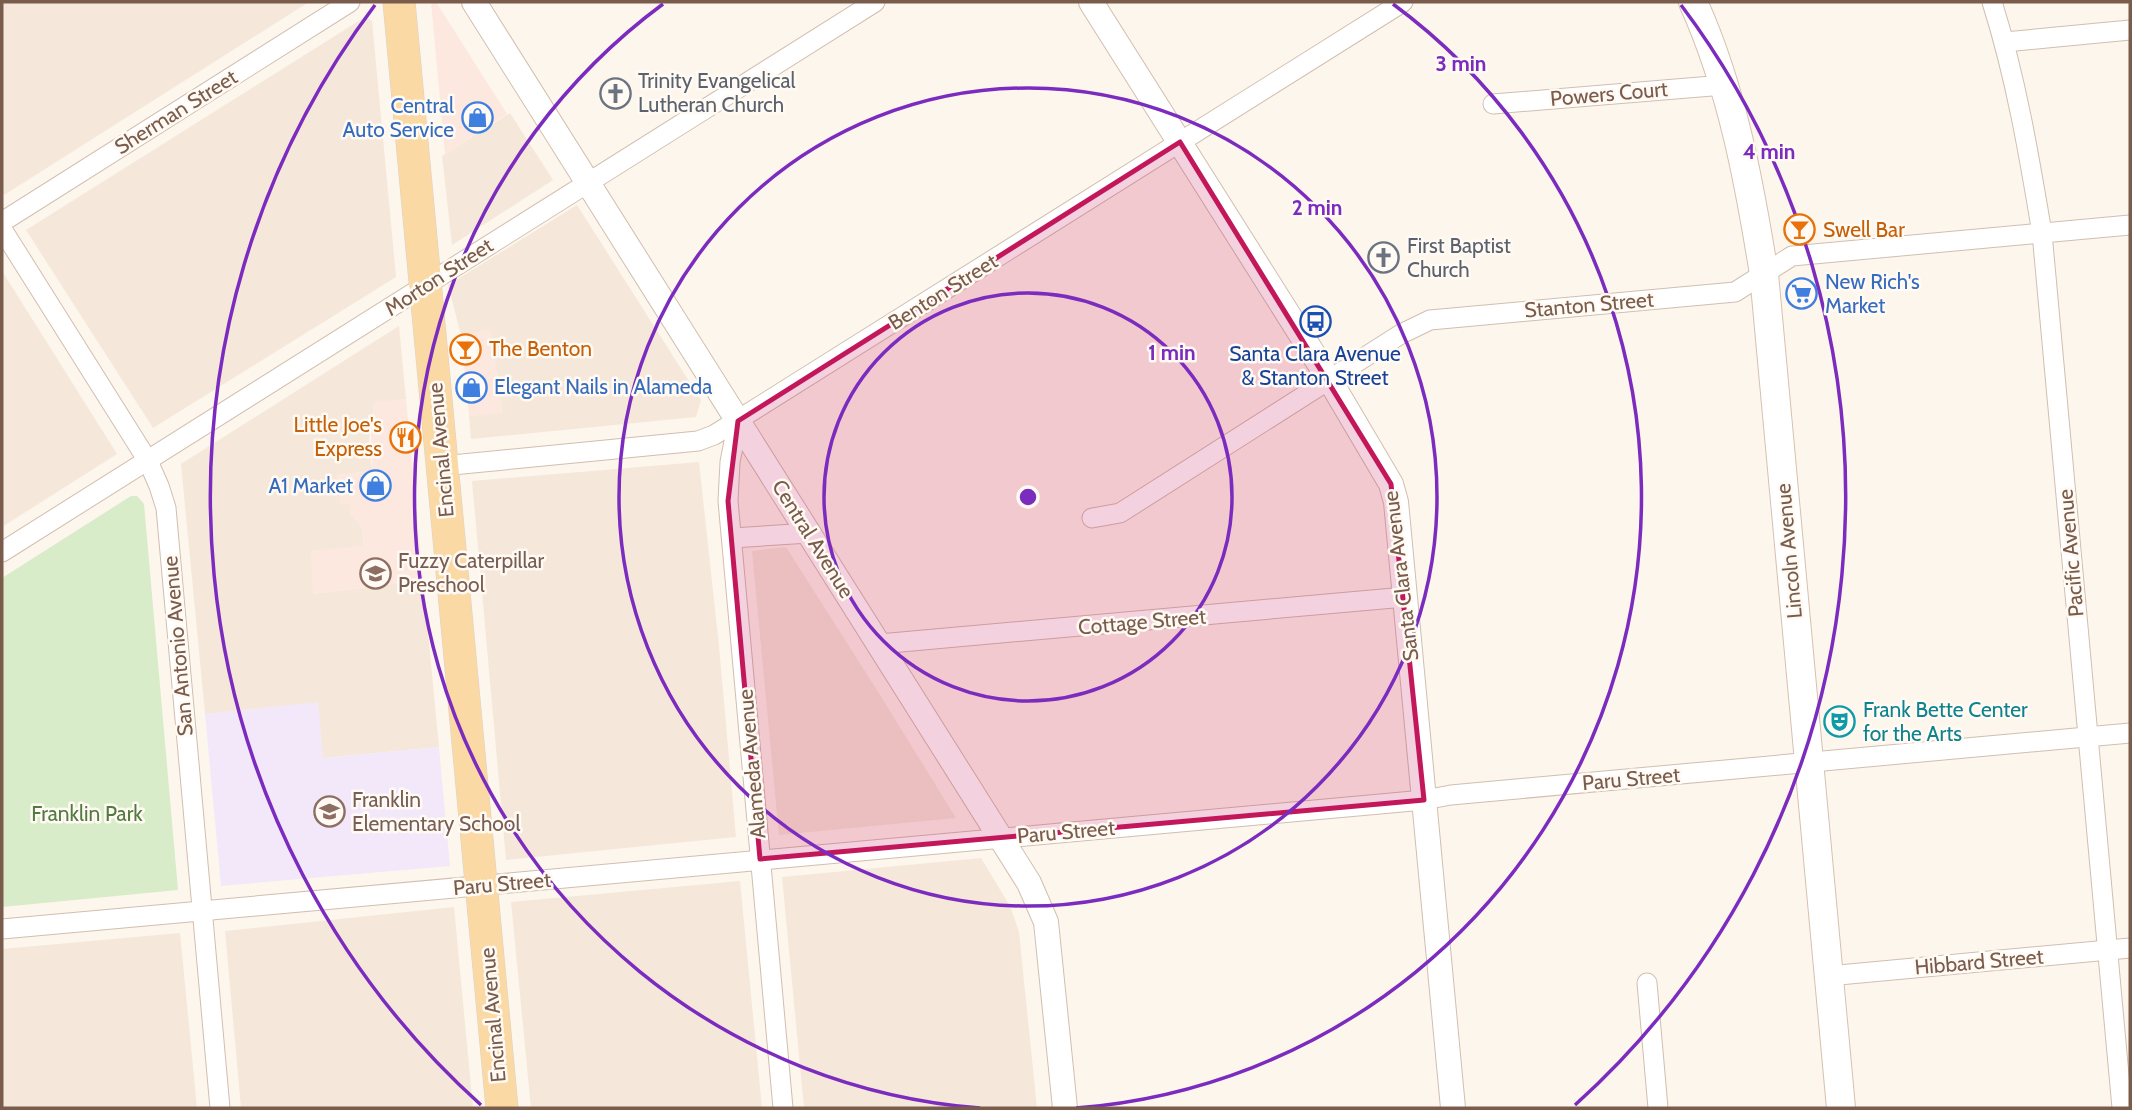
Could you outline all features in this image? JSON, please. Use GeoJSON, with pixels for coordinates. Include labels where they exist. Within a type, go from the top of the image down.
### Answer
{"type":"FeatureCollection","features":[{"type":"Feature","properties":{"kind":"main road","name":"Encinal Avenue"},"geometry":{"type":"LineString","coordinates":[[399,2],[502,1108]]}},
{"type":"Feature","properties":{"kind":"main road","name":"Lincoln Avenue"},"geometry":{"type":"LineString","coordinates":[[1693,2],[1724,85],[1743,153],[1764,274],[1840,1108]]}},
{"type":"Feature","properties":{"kind":"street","name":"Sherman Street"},"geometry":{"type":"LineString","coordinates":[[2,222],[350,2]]}},
{"type":"Feature","properties":{"kind":"street","name":"Central Avenue"},"geometry":{"type":"LineString","coordinates":[[474,2],[1029,883],[1046,922],[1065,1108]]}},
{"type":"Feature","properties":{"kind":"street","name":"Morton Street"},"geometry":{"type":"LineString","coordinates":[[2,552],[875,2]]}},
{"type":"Feature","properties":{"kind":"street","name":"Santa Clara Avenue"},"geometry":{"type":"LineString","coordinates":[[1091,2],[1329,379],[1391,484],[1396,502],[1453,1108]]}},
{"type":"Feature","properties":{"kind":"street","name":"Benton Street"},"geometry":{"type":"LineString","coordinates":[[442,466],[698,441],[714,435],[1402,2]]}},
{"type":"Feature","properties":{"kind":"street","name":"Pacific Avenue"},"geometry":{"type":"LineString","coordinates":[[1992,2],[2005,42],[2026,138],[2042,233],[2122,1108]]}},
{"type":"Feature","properties":{"kind":"street"},"geometry":{"type":"LineString","coordinates":[[2005,42],[2130,30]]}},
{"type":"Feature","properties":{"kind":"street","name":"Powers Court"},"geometry":{"type":"LineString","coordinates":[[1493,104],[1724,85]]}},
{"type":"Feature","properties":{"kind":"street","name":"Stanton Street"},"geometry":{"type":"LineString","coordinates":[[1092,518],[1119,513],[1401,334],[1430,320],[1735,292],[1792,256],[2130,225]]}},
{"type":"Feature","properties":{"kind":"street","name":"San Antonio Avenue"},"geometry":{"type":"LineString","coordinates":[[2,229],[148,461],[166,508],[220,1108]]}},
{"type":"Feature","properties":{"kind":"street","name":"Alameda Avenue"},"geometry":{"type":"LineString","coordinates":[[738,421],[730,463],[729,501],[783,1108]]}},
{"type":"Feature","properties":{"kind":"street"},"geometry":{"type":"LineString","coordinates":[[732,538],[809,533]]}},
{"type":"Feature","properties":{"kind":"street","name":"Cottage Street"},"geometry":{"type":"LineString","coordinates":[[879,644],[1405,597]]}},
{"type":"Feature","properties":{"kind":"street","name":"Paru Street"},"geometry":{"type":"LineString","coordinates":[[2,929],[2130,733]]}},
{"type":"Feature","properties":{"kind":"street","name":"Hibbard Street"},"geometry":{"type":"LineString","coordinates":[[1828,976],[2130,948]]}},
{"type":"Feature","properties":{"kind":"street"},"geometry":{"type":"LineString","coordinates":[[1647,983],[1658,1108]]}},
{"type":"Feature","properties":{"kind":"highlighted area"},"geometry":{"type":"Polygon","coordinates":[[[1180,142],[1391,484],[1424,800],[760,859],[728,501],[738,421],[1180,142]]]}},
{"type":"Feature","properties":{"kind":"shaded area"},"geometry":{"type":"Polygon","coordinates":[[[2,2],[309,2],[4,195],[2,2]]]}},
{"type":"Feature","properties":{"kind":"shaded area"},"geometry":{"type":"Polygon","coordinates":[[[431,2],[436,2],[507,114],[445,154],[431,2]]]}},
{"type":"Feature","properties":{"kind":"shaded area"},"geometry":{"type":"Polygon","coordinates":[[[365,17],[372,21],[396,277],[153,428],[26,230],[365,17]]]}},
{"type":"Feature","properties":{"kind":"shaded area"},"geometry":{"type":"Polygon","coordinates":[[[510,113],[553,180],[452,245],[442,156],[510,113]]]}},
{"type":"Feature","properties":{"kind":"shaded area"},"geometry":{"type":"Polygon","coordinates":[[[577,205],[701,400],[696,417],[471,439],[469,416],[502,412],[490,331],[461,335],[448,285],[577,205]]]}},
{"type":"Feature","properties":{"kind":"shaded area"},"geometry":{"type":"Polygon","coordinates":[[[2,271],[117,454],[2,527],[2,271]]]}},
{"type":"Feature","properties":{"kind":"shaded area"},"geometry":{"type":"Polygon","coordinates":[[[399,326],[406,399],[374,403],[369,442],[372,471],[338,475],[351,514],[362,527],[364,547],[313,594],[423,580],[439,747],[323,758],[317,703],[205,714],[181,464],[399,326]]]}},
{"type":"Feature","properties":{"kind":"shaded area"},"geometry":{"type":"Polygon","coordinates":[[[490,330],[502,413],[469,416],[461,335],[490,330]]]}},
{"type":"Feature","properties":{"kind":"shaded area"},"geometry":{"type":"Polygon","coordinates":[[[406,399],[423,580],[313,594],[311,551],[364,546],[362,527],[351,514],[350,505],[340,503],[337,475],[372,471],[371,430],[374,402],[406,399]]]}},
{"type":"Feature","properties":{"kind":"shaded area"},"geometry":{"type":"Polygon","coordinates":[[[699,462],[736,837],[506,860],[472,481],[699,462]]]}},
{"type":"Feature","properties":{"kind":"shaded area"},"geometry":{"type":"Polygon","coordinates":[[[786,547],[956,818],[779,835],[752,551],[786,547]]]}},
{"type":"Feature","properties":{"kind":"shaded area","name":"Franklin Elementary School"},"geometry":{"type":"Polygon","coordinates":[[[318,702],[323,758],[439,747],[450,866],[221,886],[205,714],[318,702]]]}},
{"type":"Feature","properties":{"kind":"shaded area"},"geometry":{"type":"Polygon","coordinates":[[[981,858],[1010,906],[1019,932],[1037,1108],[804,1108],[782,877],[981,858]]]}},
{"type":"Feature","properties":{"kind":"shaded area"},"geometry":{"type":"Polygon","coordinates":[[[740,881],[762,1108],[531,1108],[511,902],[740,881]]]}},
{"type":"Feature","properties":{"kind":"shaded area"},"geometry":{"type":"Polygon","coordinates":[[[454,907],[473,1108],[241,1108],[225,931],[454,907]]]}},
{"type":"Feature","properties":{"kind":"shaded area"},"geometry":{"type":"Polygon","coordinates":[[[180,933],[197,1108],[2,1108],[2,949],[180,933]]]}},
{"type":"Feature","properties":{"kind":"green space","name":"Franklin Park"},"geometry":{"type":"Polygon","coordinates":[[[131,496],[137,496],[144,504],[178,890],[2,907],[2,578],[131,496]]]}},
{"type":"Feature","properties":{"kind":"place","name":"Trinity Evangelical Lutheran Church"},"geometry":{"type":"Point","coordinates":[615,93]}},
{"type":"Feature","properties":{"kind":"place","name":"Central Auto Service"},"geometry":{"type":"Point","coordinates":[477,118]}},
{"type":"Feature","properties":{"kind":"place","name":"Swell Bar"},"geometry":{"type":"Point","coordinates":[1800,230]}},
{"type":"Feature","properties":{"kind":"place","name":"First Baptist Church"},"geometry":{"type":"Point","coordinates":[1384,258]}},
{"type":"Feature","properties":{"kind":"place","name":"New Rich's Market"},"geometry":{"type":"Point","coordinates":[1802,294]}},
{"type":"Feature","properties":{"kind":"place","name":"Santa Clara Avenue & Stanton Street"},"geometry":{"type":"Point","coordinates":[1315,322]}},
{"type":"Feature","properties":{"kind":"place","name":"The Benton"},"geometry":{"type":"Point","coordinates":[466,349]}},
{"type":"Feature","properties":{"kind":"place","name":"Elegant Nails in Alameda"},"geometry":{"type":"Point","coordinates":[471,387]}},
{"type":"Feature","properties":{"kind":"place","name":"Little Joe's Express"},"geometry":{"type":"Point","coordinates":[405,437]}},
{"type":"Feature","properties":{"kind":"place","name":"A1 Market"},"geometry":{"type":"Point","coordinates":[376,486]}},
{"type":"Feature","properties":{"kind":"place","name":"Fuzzy Caterpillar Preschool"},"geometry":{"type":"Point","coordinates":[375,573]}},
{"type":"Feature","properties":{"kind":"place","name":"Frank Bette Center for the Arts"},"geometry":{"type":"Point","coordinates":[1840,722]}},
{"type":"Feature","properties":{"kind":"place","name":"Franklin Elementary School"},"geometry":{"type":"Point","coordinates":[329,812]}}]}
